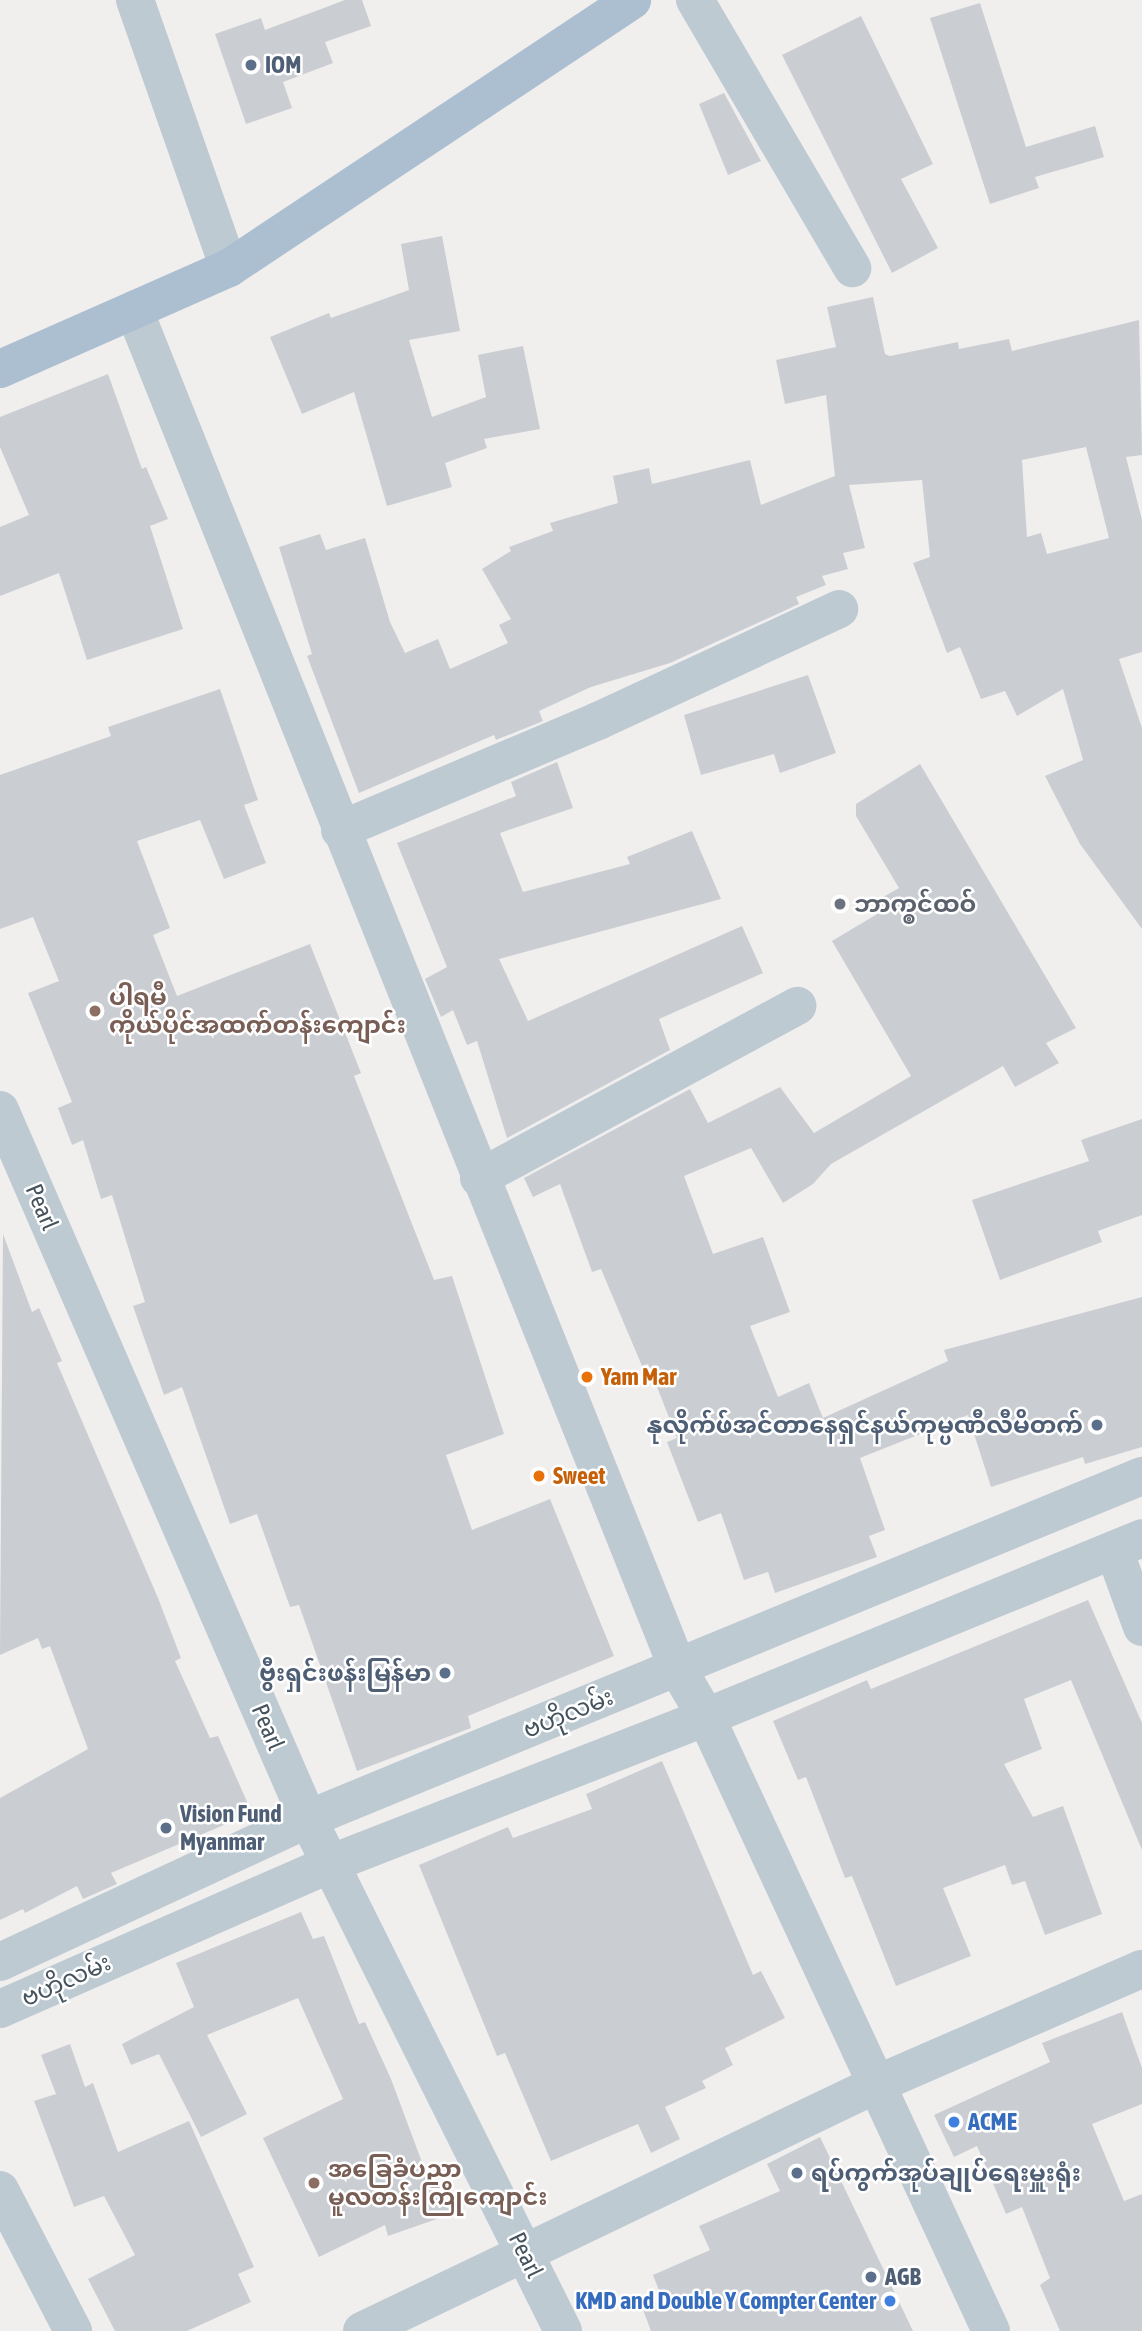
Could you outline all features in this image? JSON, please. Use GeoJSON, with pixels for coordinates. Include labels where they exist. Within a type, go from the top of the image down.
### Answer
{"type":"FeatureCollection","features":[{"type":"Feature","properties":{"kind":"main road"},"geometry":{"type":"LineString","coordinates":[[0,369],[229,268],[632,0]]}},
{"type":"Feature","properties":{"kind":"street"},"geometry":{"type":"LineString","coordinates":[[135,0],[229,268]]}},
{"type":"Feature","properties":{"kind":"street"},"geometry":{"type":"LineString","coordinates":[[695,0],[852,268]]}},
{"type":"Feature","properties":{"kind":"street"},"geometry":{"type":"LineString","coordinates":[[134,310],[479,1178],[678,1669],[706,1717],[990,2331]]}},
{"type":"Feature","properties":{"kind":"street"},"geometry":{"type":"LineString","coordinates":[[340,830],[598,721],[839,610]]}},
{"type":"Feature","properties":{"kind":"street"},"geometry":{"type":"LineString","coordinates":[[479,1178],[797,1006]]}},
{"type":"Feature","properties":{"kind":"street","name":"Pearl"},"geometry":{"type":"LineString","coordinates":[[0,1110],[308,1819],[563,2331]]}},
{"type":"Feature","properties":{"kind":"street","name":"ဗဟိုလမ်း"},"geometry":{"type":"LineString","coordinates":[[0,1962],[308,1819],[1142,1476]]}},
{"type":"Feature","properties":{"kind":"street"},"geometry":{"type":"LineString","coordinates":[[1128,1544],[1142,1627]]}},
{"type":"Feature","properties":{"kind":"street","name":"ဗဟိုလမ်း"},"geometry":{"type":"LineString","coordinates":[[0,2009],[332,1863],[706,1717],[1128,1544]]}},
{"type":"Feature","properties":{"kind":"street"},"geometry":{"type":"LineString","coordinates":[[362,2331],[526,2255],[877,2084],[1142,1969]]}},
{"type":"Feature","properties":{"kind":"street"},"geometry":{"type":"LineString","coordinates":[[0,2190],[73,2331]]}},
{"type":"Feature","properties":{"kind":"building"},"geometry":{"type":"Polygon","coordinates":[[[345,0],[362,0],[371,26],[325,42],[333,63],[283,82],[292,108],[246,124],[215,34],[261,18],[265,30],[345,0]]]}},
{"type":"Feature","properties":{"kind":"building"},"geometry":{"type":"Polygon","coordinates":[[[980,3],[1026,147],[1095,126],[1104,157],[1035,177],[1039,188],[990,204],[930,18],[980,3]]]}},
{"type":"Feature","properties":{"kind":"building"},"geometry":{"type":"Polygon","coordinates":[[[861,16],[933,164],[901,179],[938,248],[892,273],[782,55],[861,16]]]}},
{"type":"Feature","properties":{"kind":"building"},"geometry":{"type":"Polygon","coordinates":[[[724,93],[761,161],[728,175],[699,104],[724,93]]]}},
{"type":"Feature","properties":{"kind":"building"},"geometry":{"type":"Polygon","coordinates":[[[442,236],[460,331],[409,340],[432,417],[486,397],[478,355],[523,346],[540,429],[484,439],[487,448],[445,463],[452,487],[387,506],[354,392],[302,414],[270,337],[329,313],[331,318],[409,290],[401,244],[442,236]]]}},
{"type":"Feature","properties":{"kind":"building"},"geometry":{"type":"Polygon","coordinates":[[[873,297],[885,354],[890,356],[958,342],[959,349],[1009,339],[1012,351],[1139,320],[1142,455],[1126,457],[1142,520],[1142,652],[1119,659],[1142,728],[1142,929],[1080,844],[1045,776],[1083,760],[1063,689],[1017,716],[1005,691],[981,699],[960,647],[947,653],[913,563],[930,557],[922,480],[849,485],[865,548],[843,553],[848,569],[822,576],[826,585],[796,597],[799,604],[670,663],[591,687],[539,711],[543,721],[496,740],[494,735],[359,793],[307,656],[312,654],[279,547],[320,534],[326,550],[365,538],[390,622],[405,653],[438,639],[450,669],[508,643],[499,625],[511,619],[482,569],[511,551],[509,547],[553,531],[550,523],[618,503],[613,476],[649,468],[652,484],[750,460],[761,505],[835,476],[826,395],[785,404],[776,360],[836,347],[827,307],[873,297]],[[1086,447],[1022,460],[1027,537],[1041,533],[1047,554],[1109,538],[1086,447]]]}},
{"type":"Feature","properties":{"kind":"building"},"geometry":{"type":"Polygon","coordinates":[[[108,374],[142,469],[146,467],[168,519],[150,526],[183,629],[87,660],[59,573],[0,596],[0,527],[29,515],[0,447],[0,417],[108,374]]]}},
{"type":"Feature","properties":{"kind":"building"},"geometry":{"type":"Polygon","coordinates":[[[808,675],[836,753],[780,773],[774,754],[701,775],[684,715],[808,675]]]}},
{"type":"Feature","properties":{"kind":"building"},"geometry":{"type":"Polygon","coordinates":[[[220,689],[258,800],[244,805],[266,863],[224,879],[200,820],[137,841],[170,928],[153,935],[177,996],[310,944],[361,1073],[354,1076],[434,1280],[452,1276],[504,1434],[446,1455],[472,1530],[550,1499],[614,1656],[468,1716],[471,1728],[357,1771],[299,1605],[290,1607],[257,1514],[230,1524],[182,1387],[164,1395],[133,1306],[145,1302],[112,1195],[101,1199],[83,1140],[72,1145],[58,1108],[72,1102],[28,993],[59,981],[33,917],[0,929],[0,775],[111,736],[108,727],[220,689]]]}},
{"type":"Feature","properties":{"kind":"building"},"geometry":{"type":"Polygon","coordinates":[[[557,762],[573,808],[500,833],[523,892],[630,864],[627,857],[692,831],[721,899],[499,959],[528,1021],[742,926],[763,973],[659,1019],[670,1050],[507,1138],[477,1041],[467,1045],[453,1010],[441,1017],[425,979],[447,967],[397,843],[516,796],[511,782],[557,762]]]}},
{"type":"Feature","properties":{"kind":"building"},"geometry":{"type":"Polygon","coordinates":[[[920,764],[1076,1028],[1046,1043],[1059,1063],[1015,1087],[1003,1066],[831,1164],[813,1184],[783,1203],[751,1148],[684,1176],[713,1254],[763,1237],[790,1312],[750,1326],[778,1397],[809,1383],[823,1418],[948,1361],[944,1350],[1142,1297],[1142,1447],[1085,1464],[1083,1457],[991,1487],[968,1415],[860,1458],[885,1530],[869,1536],[877,1557],[775,1593],[768,1572],[744,1580],[721,1513],[698,1522],[667,1442],[677,1438],[648,1364],[642,1366],[601,1269],[592,1272],[560,1184],[533,1197],[524,1178],[690,1089],[708,1123],[780,1087],[814,1133],[911,1076],[832,941],[884,910],[878,900],[899,888],[856,816],[856,804],[920,764]]]}},
{"type":"Feature","properties":{"kind":"building"},"geometry":{"type":"Polygon","coordinates":[[[1142,1119],[1142,1215],[1098,1231],[1102,1242],[1000,1280],[972,1200],[1089,1161],[1081,1140],[1142,1119]]]}},
{"type":"Feature","properties":{"kind":"building"},"geometry":{"type":"Polygon","coordinates":[[[3,1234],[32,1312],[39,1308],[62,1361],[57,1363],[158,1598],[181,1658],[175,1661],[210,1738],[218,1736],[252,1813],[111,1873],[117,1884],[83,1899],[77,1886],[25,1913],[23,1909],[0,1920],[0,1798],[88,1749],[50,1646],[42,1649],[38,1638],[0,1655],[3,1234]]]}},
{"type":"Feature","properties":{"kind":"building"},"geometry":{"type":"Polygon","coordinates":[[[1088,1600],[1142,1723],[1142,1850],[1071,1680],[1024,1699],[1042,1749],[1004,1764],[1033,1817],[1063,1806],[1102,1914],[1045,1935],[1025,1881],[1012,1885],[1005,1865],[943,1888],[971,1956],[896,1986],[852,1876],[845,1878],[806,1777],[798,1780],[773,1721],[867,1680],[871,1689],[1088,1600]]]}},
{"type":"Feature","properties":{"kind":"building"},"geometry":{"type":"Polygon","coordinates":[[[662,1761],[753,1975],[761,1971],[785,2018],[725,2048],[733,2065],[702,2081],[706,2088],[665,2107],[680,2139],[651,2153],[638,2124],[551,2161],[505,2053],[497,2056],[419,1865],[508,1827],[513,1838],[592,1809],[586,1794],[662,1761]]]}},
{"type":"Feature","properties":{"kind":"building"},"geometry":{"type":"Polygon","coordinates":[[[301,1912],[313,1939],[324,1936],[359,2024],[365,2022],[391,2079],[432,2189],[442,2186],[451,2214],[388,2236],[385,2225],[319,2257],[263,2138],[343,2099],[298,1998],[207,2035],[247,2114],[201,2137],[159,2054],[131,2065],[122,2044],[194,2007],[176,1963],[301,1912]]]}},
{"type":"Feature","properties":{"kind":"building"},"geometry":{"type":"Polygon","coordinates":[[[1122,2012],[1142,2068],[1142,2104],[1092,2124],[1124,2201],[1142,2194],[1142,2331],[1060,2331],[1040,2285],[1050,2278],[1022,2207],[1006,2214],[977,2146],[954,2157],[934,2115],[1050,2062],[1042,2043],[1122,2012]]]}},
{"type":"Feature","properties":{"kind":"building"},"geometry":{"type":"Polygon","coordinates":[[[70,2044],[85,2087],[93,2083],[118,2152],[189,2121],[254,2267],[238,2274],[251,2302],[187,2331],[115,2331],[88,2279],[135,2255],[104,2196],[74,2207],[34,2101],[56,2094],[41,2055],[70,2044]]]}},
{"type":"Feature","properties":{"kind":"building"},"geometry":{"type":"Polygon","coordinates":[[[820,2137],[913,2331],[651,2331],[642,2307],[662,2298],[653,2275],[710,2250],[699,2226],[780,2191],[767,2164],[820,2137]]]}},
{"type":"Feature","properties":{"kind":"place","name":"IOM"},"geometry":{"type":"Point","coordinates":[251,65]}},
{"type":"Feature","properties":{"kind":"place","name":"ဘာက္ၜၚ်ထဝ်"},"geometry":{"type":"Point","coordinates":[840,904]}},
{"type":"Feature","properties":{"kind":"place","name":"ပါရမီ ကိုယ်ပိုင်အထက်တန်းကျောင်း"},"geometry":{"type":"Point","coordinates":[95,1011]}},
{"type":"Feature","properties":{"kind":"place","name":"Yam Mar"},"geometry":{"type":"Point","coordinates":[587,1377]}},
{"type":"Feature","properties":{"kind":"place","name":"နုလိုက်ဖ်အင်တာနေရှင်နယ်ကုမ္ပဏီလီမိတက်"},"geometry":{"type":"Point","coordinates":[1097,1425]}},
{"type":"Feature","properties":{"kind":"place","name":"Sweet"},"geometry":{"type":"Point","coordinates":[539,1476]}},
{"type":"Feature","properties":{"kind":"place","name":"ဗွီးရှင်းဖန်းမြန်မာ"},"geometry":{"type":"Point","coordinates":[445,1673]}},
{"type":"Feature","properties":{"kind":"place","name":"Vision Fund Myanmar"},"geometry":{"type":"Point","coordinates":[166,1828]}},
{"type":"Feature","properties":{"kind":"place","name":"ACME"},"geometry":{"type":"Point","coordinates":[954,2122]}},
{"type":"Feature","properties":{"kind":"place","name":"ရပ်ကွက်အုပ်ချုပ်ရေးမှူးရုံး"},"geometry":{"type":"Point","coordinates":[797,2173]}},
{"type":"Feature","properties":{"kind":"place","name":"အခြေခံပညာ မူလတန်းကြိုကျောင်း"},"geometry":{"type":"Point","coordinates":[314,2183]}},
{"type":"Feature","properties":{"kind":"place","name":"AGB"},"geometry":{"type":"Point","coordinates":[871,2277]}},
{"type":"Feature","properties":{"kind":"place","name":"KMD and Double Y Compter Center"},"geometry":{"type":"Point","coordinates":[890,2301]}}]}
